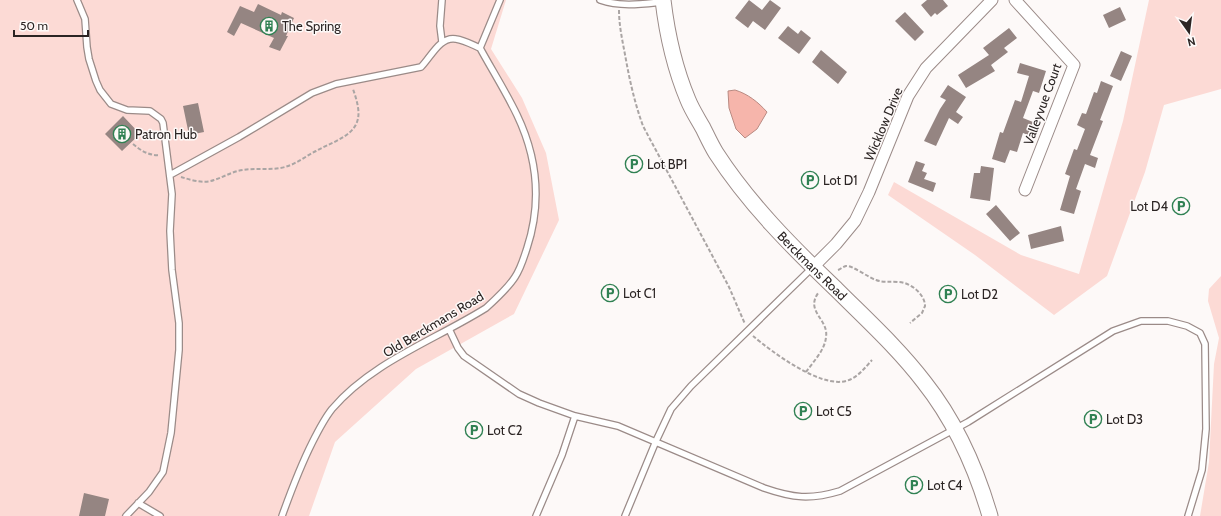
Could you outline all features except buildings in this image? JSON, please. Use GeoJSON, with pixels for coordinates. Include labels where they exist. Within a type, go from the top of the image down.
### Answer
{"type":"FeatureCollection","features":[{"type":"Feature","properties":{"kind":"main road","name":"Berckmans Road"},"geometry":{"type":"LineString","coordinates":[[663,1],[678,69],[688,100],[715,152],[758,210],[813,267],[881,333],[911,365],[936,398],[955,429],[975,472],[990,516]]}},
{"type":"Feature","properties":{"kind":"street","name":"Wicklow Drive"},"geometry":{"type":"LineString","coordinates":[[813,267],[836,244],[855,221],[869,192],[908,96],[926,68],[992,0]]}},
{"type":"Feature","properties":{"kind":"street","name":"Valleyvue Court"},"geometry":{"type":"LineString","coordinates":[[1015,0],[1074,65],[1025,190]]}},
{"type":"Feature","properties":{"kind":"lane"},"geometry":{"type":"LineString","coordinates":[[77,0],[85,19],[89,59],[100,90],[111,104],[128,110],[150,111],[161,119],[163,123],[172,194],[170,231],[172,270],[179,323],[179,350],[171,434],[163,472],[149,492],[126,516]]}},
{"type":"Feature","properties":{"kind":"lane"},"geometry":{"type":"LineString","coordinates":[[442,0],[440,26],[442,42]]}},
{"type":"Feature","properties":{"kind":"lane"},"geometry":{"type":"LineString","coordinates":[[170,175],[240,137],[312,93],[336,84],[421,67],[442,42],[447,39],[456,39],[480,48],[500,0]]}},
{"type":"Feature","properties":{"kind":"lane"},"geometry":{"type":"LineString","coordinates":[[600,0],[619,4],[663,1]]}},
{"type":"Feature","properties":{"kind":"lane","name":"Old Berckmans Road"},"geometry":{"type":"LineString","coordinates":[[282,516],[300,468],[320,428],[331,410],[346,394],[390,362],[486,308],[499,296],[516,276],[532,233],[536,208],[536,178],[532,156],[517,115],[480,48]]}},
{"type":"Feature","properties":{"kind":"lane"},"geometry":{"type":"LineString","coordinates":[[625,516],[671,409],[747,331],[813,267]]}},
{"type":"Feature","properties":{"kind":"lane"},"geometry":{"type":"LineString","coordinates":[[449,329],[458,348],[464,356],[519,394],[575,416],[618,426],[764,488],[785,495],[809,498],[840,491],[943,437],[1018,392],[1113,331],[1141,321],[1168,321],[1187,326],[1200,333],[1205,344],[1206,429],[1202,470],[1188,516]]}},
{"type":"Feature","properties":{"kind":"lane"},"geometry":{"type":"LineString","coordinates":[[536,516],[562,455],[575,416]]}},
{"type":"Feature","properties":{"kind":"lane"},"geometry":{"type":"LineString","coordinates":[[138,504],[160,516]]}},
{"type":"Feature","properties":{"kind":"path"},"geometry":{"type":"LineString","coordinates":[[619,4],[619,26],[636,107],[643,126],[729,287],[747,331],[774,352],[814,377],[827,381],[844,382],[853,378],[872,360]]}},
{"type":"Feature","properties":{"kind":"path"},"geometry":{"type":"LineString","coordinates":[[170,175],[195,181],[212,181],[239,171],[280,168],[295,164],[344,136],[355,126],[359,116],[356,101],[352,87],[346,83]]}},
{"type":"Feature","properties":{"kind":"path"},"geometry":{"type":"LineString","coordinates":[[133,144],[141,151],[148,154],[168,155]]}},
{"type":"Feature","properties":{"kind":"path"},"geometry":{"type":"LineString","coordinates":[[838,270],[850,266],[876,280],[904,283],[910,286],[923,297],[925,306],[922,312],[910,322]]}},
{"type":"Feature","properties":{"kind":"path"},"geometry":{"type":"LineString","coordinates":[[806,372],[822,349],[827,336],[825,328],[814,307],[815,297],[819,292]]}},
{"type":"Feature","properties":{"kind":"shaded area"},"geometry":{"type":"Polygon","coordinates":[[[0,0],[506,0],[491,49],[522,98],[546,153],[559,220],[514,314],[416,369],[335,442],[309,516],[0,516],[0,0]]]}},
{"type":"Feature","properties":{"kind":"shaded area"},"geometry":{"type":"Polygon","coordinates":[[[1149,0],[1221,0],[1221,89],[1164,105],[1145,172],[1107,276],[1054,315],[975,255],[888,195],[894,182],[1021,255],[1079,274],[1123,121],[1149,0]]]}},
{"type":"Feature","properties":{"kind":"shaded area"},"geometry":{"type":"Polygon","coordinates":[[[735,90],[752,99],[767,112],[757,129],[745,138],[736,129],[729,108],[728,91],[735,90]]]}},
{"type":"Feature","properties":{"kind":"shaded area"},"geometry":{"type":"Polygon","coordinates":[[[1221,276],[1221,516],[1200,516],[1209,462],[1214,364],[1219,338],[1208,301],[1209,289],[1221,276]]]}},
{"type":"Feature","properties":{"kind":"place","name":"The Spring"},"geometry":{"type":"Point","coordinates":[269,26]}},
{"type":"Feature","properties":{"kind":"place","name":"Patron Hub"},"geometry":{"type":"Point","coordinates":[122,134]}},
{"type":"Feature","properties":{"kind":"place","name":"Lot BP1"},"geometry":{"type":"Point","coordinates":[634,164]}},
{"type":"Feature","properties":{"kind":"place","name":"Lot D1"},"geometry":{"type":"Point","coordinates":[810,180]}},
{"type":"Feature","properties":{"kind":"place","name":"Lot D4"},"geometry":{"type":"Point","coordinates":[1181,206]}},
{"type":"Feature","properties":{"kind":"place","name":"Lot C1"},"geometry":{"type":"Point","coordinates":[610,293]}},
{"type":"Feature","properties":{"kind":"place","name":"Lot D2"},"geometry":{"type":"Point","coordinates":[948,294]}},
{"type":"Feature","properties":{"kind":"place","name":"Lot C5"},"geometry":{"type":"Point","coordinates":[803,411]}},
{"type":"Feature","properties":{"kind":"place","name":"Lot D3"},"geometry":{"type":"Point","coordinates":[1093,419]}},
{"type":"Feature","properties":{"kind":"place","name":"Lot C2"},"geometry":{"type":"Point","coordinates":[474,430]}},
{"type":"Feature","properties":{"kind":"place","name":"Lot C4"},"geometry":{"type":"Point","coordinates":[914,485]}}]}
